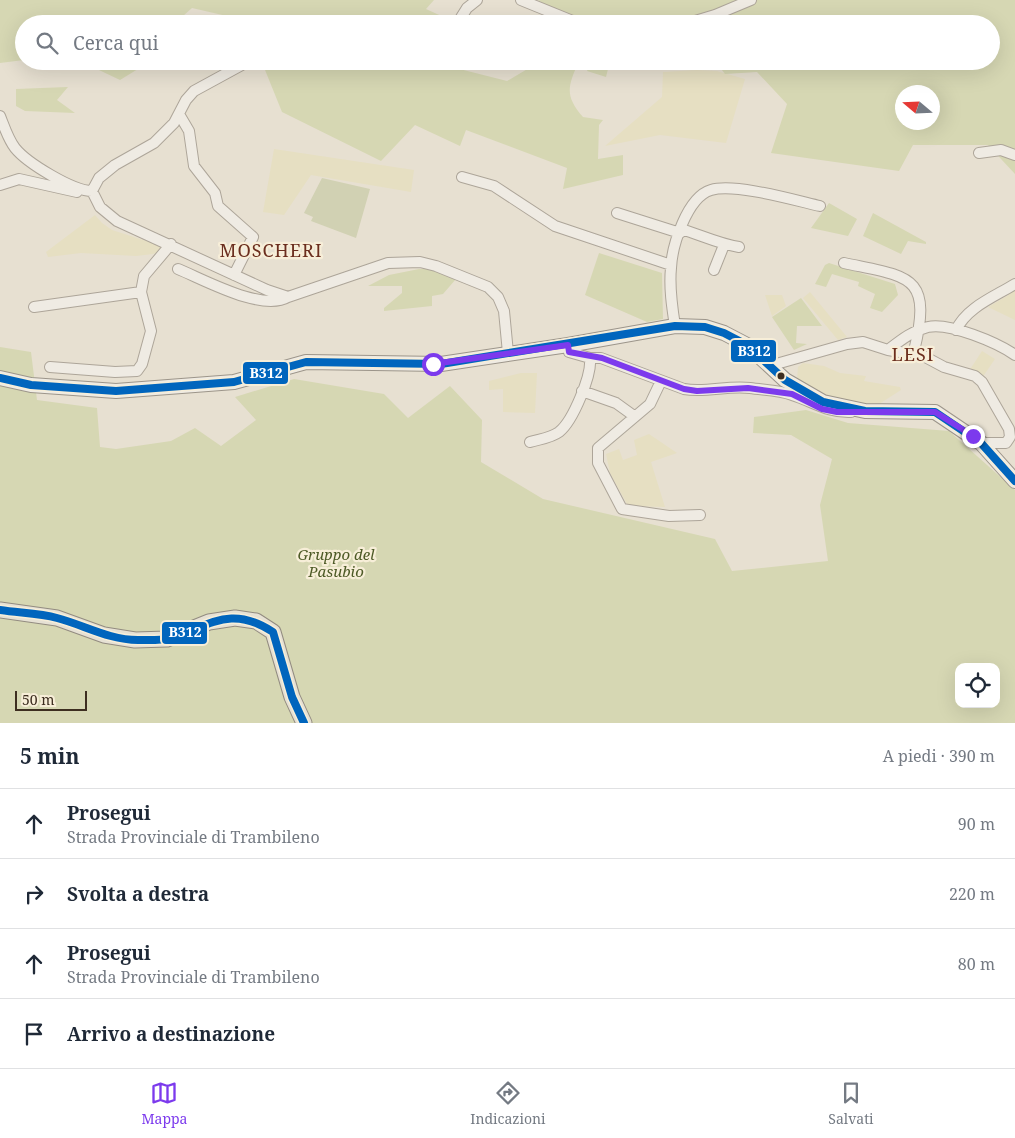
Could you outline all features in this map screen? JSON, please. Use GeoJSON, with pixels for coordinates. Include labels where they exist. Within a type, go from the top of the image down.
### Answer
{"type":"FeatureCollection","features":[{"type":"Feature","properties":{"kind":"main road"},"geometry":{"type":"LineString","coordinates":[[0,610],[58,618],[104,635],[135,640],[167,639],[209,622],[235,618],[256,621],[273,632],[292,697],[304,723]]}},
{"type":"Feature","properties":{"kind":"street"},"geometry":{"type":"LineString","coordinates":[[463,15],[467,8],[477,0]]}},
{"type":"Feature","properties":{"kind":"street"},"geometry":{"type":"LineString","coordinates":[[521,0],[558,15]]}},
{"type":"Feature","properties":{"kind":"street"},"geometry":{"type":"LineString","coordinates":[[717,15],[751,0]]}},
{"type":"Feature","properties":{"kind":"street"},"geometry":{"type":"LineString","coordinates":[[90,191],[99,178],[115,165],[154,143],[174,124],[186,100],[194,91],[232,70]]}},
{"type":"Feature","properties":{"kind":"street"},"geometry":{"type":"LineString","coordinates":[[179,114],[189,131],[194,166],[215,192],[218,206],[253,237],[234,275]]}},
{"type":"Feature","properties":{"kind":"street"},"geometry":{"type":"LineString","coordinates":[[0,116],[14,146],[23,156],[69,184],[90,191],[100,207],[117,221],[171,244],[267,290],[288,297]]}},
{"type":"Feature","properties":{"kind":"street"},"geometry":{"type":"LineString","coordinates":[[979,153],[1001,150],[1015,155]]}},
{"type":"Feature","properties":{"kind":"street"},"geometry":{"type":"LineString","coordinates":[[462,177],[494,186],[555,226],[671,265]]}},
{"type":"Feature","properties":{"kind":"street"},"geometry":{"type":"LineString","coordinates":[[0,185],[19,179],[76,192],[90,191]]}},
{"type":"Feature","properties":{"kind":"street"},"geometry":{"type":"LineString","coordinates":[[675,326],[672,310],[671,265],[680,231],[694,202],[701,195],[712,190],[732,188],[820,206]]}},
{"type":"Feature","properties":{"kind":"street"},"geometry":{"type":"LineString","coordinates":[[617,213],[680,231],[710,237],[724,245],[739,248]]}},
{"type":"Feature","properties":{"kind":"street"},"geometry":{"type":"LineString","coordinates":[[50,367],[115,372],[137,371],[142,364],[151,331],[141,292],[144,276],[171,244]]}},
{"type":"Feature","properties":{"kind":"street"},"geometry":{"type":"LineString","coordinates":[[714,270],[724,245]]}},
{"type":"Feature","properties":{"kind":"street"},"geometry":{"type":"LineString","coordinates":[[178,269],[258,301],[277,302],[388,263],[420,262],[436,266],[488,287],[498,297],[504,311],[508,353]]}},
{"type":"Feature","properties":{"kind":"street"},"geometry":{"type":"LineString","coordinates":[[844,263],[900,276],[912,284],[921,300],[919,330],[914,351]]}},
{"type":"Feature","properties":{"kind":"street"},"geometry":{"type":"LineString","coordinates":[[956,330],[961,319],[972,310],[1015,284]]}},
{"type":"Feature","properties":{"kind":"street"},"geometry":{"type":"LineString","coordinates":[[34,307],[141,292]]}},
{"type":"Feature","properties":{"kind":"street"},"geometry":{"type":"LineString","coordinates":[[0,378],[31,385],[116,391],[234,382],[306,362],[441,364],[568,345],[675,326],[705,327],[724,333],[747,344],[785,380],[823,402],[865,411]]}},
{"type":"Feature","properties":{"kind":"street"},"geometry":{"type":"LineString","coordinates":[[888,350],[911,333],[930,326],[956,330],[1005,348],[1015,355]]}},
{"type":"Feature","properties":{"kind":"street"},"geometry":{"type":"LineString","coordinates":[[769,366],[848,344],[863,342],[888,350],[906,353],[914,351],[956,372],[975,376],[982,382],[1009,430],[1010,437],[1006,443],[981,442]]}},
{"type":"Feature","properties":{"kind":"street"},"geometry":{"type":"LineString","coordinates":[[568,345],[569,352],[590,358],[602,358],[684,389],[697,391],[748,388],[792,394],[822,409],[837,412],[935,412],[981,442],[1015,481]]}},
{"type":"Feature","properties":{"kind":"street"},"geometry":{"type":"LineString","coordinates":[[530,442],[550,437],[566,425],[582,392],[591,366],[590,358]]}},
{"type":"Feature","properties":{"kind":"street"},"geometry":{"type":"LineString","coordinates":[[661,381],[650,404],[598,448],[598,463],[622,509],[669,516],[700,515]]}},
{"type":"Feature","properties":{"kind":"street"},"geometry":{"type":"LineString","coordinates":[[582,392],[616,403],[634,416]]}},
{"type":"Feature","properties":{"kind":"shaded area"},"geometry":{"type":"Polygon","coordinates":[[[717,71],[745,79],[726,143],[660,135],[605,146],[662,97],[663,72],[717,71]]]}},
{"type":"Feature","properties":{"kind":"shaded area"},"geometry":{"type":"Polygon","coordinates":[[[274,149],[414,170],[411,192],[311,175],[284,215],[263,212],[274,149]]]}},
{"type":"Feature","properties":{"kind":"shaded area"},"geometry":{"type":"Polygon","coordinates":[[[95,215],[112,230],[162,246],[158,252],[153,254],[136,256],[81,253],[48,257],[46,252],[95,215]]]}},
{"type":"Feature","properties":{"kind":"shaded area"},"geometry":{"type":"Polygon","coordinates":[[[1015,288],[1015,320],[988,307],[1007,296],[1015,288]]]}},
{"type":"Feature","properties":{"kind":"shaded area"},"geometry":{"type":"Polygon","coordinates":[[[810,292],[847,337],[838,340],[803,298],[810,292]]]}},
{"type":"Feature","properties":{"kind":"shaded area"},"geometry":{"type":"Polygon","coordinates":[[[765,295],[782,295],[786,306],[772,316],[765,295]]]}},
{"type":"Feature","properties":{"kind":"shaded area"},"geometry":{"type":"Polygon","coordinates":[[[982,351],[995,359],[982,378],[969,371],[982,351]]]}},
{"type":"Feature","properties":{"kind":"shaded area"},"geometry":{"type":"Polygon","coordinates":[[[803,363],[824,366],[840,373],[866,376],[864,381],[900,387],[901,390],[876,406],[831,397],[797,380],[798,367],[803,363]]]}},
{"type":"Feature","properties":{"kind":"shaded area"},"geometry":{"type":"Polygon","coordinates":[[[521,373],[537,373],[535,413],[503,412],[503,389],[489,390],[489,381],[521,373]]]}},
{"type":"Feature","properties":{"kind":"shaded area"},"geometry":{"type":"Polygon","coordinates":[[[649,434],[677,453],[651,462],[665,507],[628,506],[610,473],[606,454],[619,449],[623,460],[637,455],[634,440],[649,434]]]}},
{"type":"Feature","properties":{"kind":"green space"},"geometry":{"type":"Polygon","coordinates":[[[0,0],[434,0],[426,9],[439,15],[222,15],[192,8],[184,15],[15,15],[15,61],[0,63],[0,0]]]}},
{"type":"Feature","properties":{"kind":"green space"},"geometry":{"type":"Polygon","coordinates":[[[538,0],[1015,0],[1015,174],[988,145],[913,145],[899,171],[771,153],[787,104],[757,72],[725,74],[722,70],[1000,70],[1000,15],[561,15],[538,0]]]}},
{"type":"Feature","properties":{"kind":"green space"},"geometry":{"type":"Polygon","coordinates":[[[99,70],[136,70],[120,80],[99,70]]]}},
{"type":"Feature","properties":{"kind":"green space"},"geometry":{"type":"Polygon","coordinates":[[[265,70],[464,70],[507,81],[526,70],[575,70],[570,84],[570,96],[573,102],[583,117],[603,120],[599,125],[598,159],[623,155],[623,175],[563,189],[567,168],[466,130],[460,146],[415,125],[381,161],[282,112],[265,70]]]}},
{"type":"Feature","properties":{"kind":"green space"},"geometry":{"type":"Polygon","coordinates":[[[587,70],[608,70],[606,77],[587,70]]]}},
{"type":"Feature","properties":{"kind":"green space"},"geometry":{"type":"Polygon","coordinates":[[[68,87],[57,100],[75,113],[25,111],[16,106],[16,89],[68,87]]]}},
{"type":"Feature","properties":{"kind":"green space"},"geometry":{"type":"Polygon","coordinates":[[[322,178],[370,189],[356,238],[311,221],[313,217],[304,213],[322,178]]]}},
{"type":"Feature","properties":{"kind":"green space"},"geometry":{"type":"Polygon","coordinates":[[[829,203],[857,219],[848,236],[811,228],[829,203]]]}},
{"type":"Feature","properties":{"kind":"green space"},"geometry":{"type":"Polygon","coordinates":[[[873,213],[926,242],[926,244],[908,241],[901,254],[863,236],[873,213]]]}},
{"type":"Feature","properties":{"kind":"green space"},"geometry":{"type":"Polygon","coordinates":[[[599,253],[662,273],[663,319],[647,322],[585,295],[599,253]]]}},
{"type":"Feature","properties":{"kind":"green space"},"geometry":{"type":"Polygon","coordinates":[[[829,263],[895,284],[898,295],[882,312],[870,308],[875,294],[858,286],[859,282],[832,274],[826,287],[815,284],[825,265],[829,263]]]}},
{"type":"Feature","properties":{"kind":"green space"},"geometry":{"type":"Polygon","coordinates":[[[419,269],[430,269],[456,279],[443,294],[432,296],[432,306],[384,311],[384,308],[402,293],[402,286],[368,286],[389,275],[419,269]]]}},
{"type":"Feature","properties":{"kind":"green space"},"geometry":{"type":"Polygon","coordinates":[[[801,298],[822,326],[797,326],[796,343],[807,344],[794,350],[772,317],[801,298]]]}},
{"type":"Feature","properties":{"kind":"green space","name":"Gruppo del Pasubio"},"geometry":{"type":"Polygon","coordinates":[[[0,347],[31,352],[37,400],[97,408],[100,447],[116,449],[171,441],[195,428],[221,446],[256,420],[235,397],[294,379],[384,394],[408,418],[450,386],[482,420],[481,462],[543,499],[715,539],[732,571],[828,561],[820,505],[832,459],[791,435],[753,433],[754,417],[806,410],[848,423],[949,431],[1015,490],[1015,723],[0,723],[0,347]]]}},
{"type":"Feature","properties":{"kind":"transit line","name":"B312"},"geometry":{"type":"LineString","coordinates":[[0,378],[31,385],[116,391],[234,382],[306,362],[441,364],[675,326],[705,327],[724,333],[747,345],[785,380],[823,402],[865,411],[935,412],[981,443],[1015,481]]}},
{"type":"Feature","properties":{"kind":"transit line","name":"B312"},"geometry":{"type":"LineString","coordinates":[[0,610],[50,616],[117,638],[138,640],[165,639],[209,623],[232,618],[244,619],[258,624],[273,632],[292,697],[304,723]]}},
{"type":"Feature","properties":{"kind":"district","name":"MOSCHERI"},"geometry":{"type":"Point","coordinates":[271,250]}},
{"type":"Feature","properties":{"kind":"district","name":"LESI"},"geometry":{"type":"Point","coordinates":[913,354]}},
{"type":"Feature","properties":{"kind":"route"},"geometry":{"type":"LineString","coordinates":[[433,364],[568,345],[567,349],[569,352],[590,358],[602,358],[684,389],[697,391],[748,388],[792,394],[822,409],[837,412],[935,412],[973,436]]}}]}
